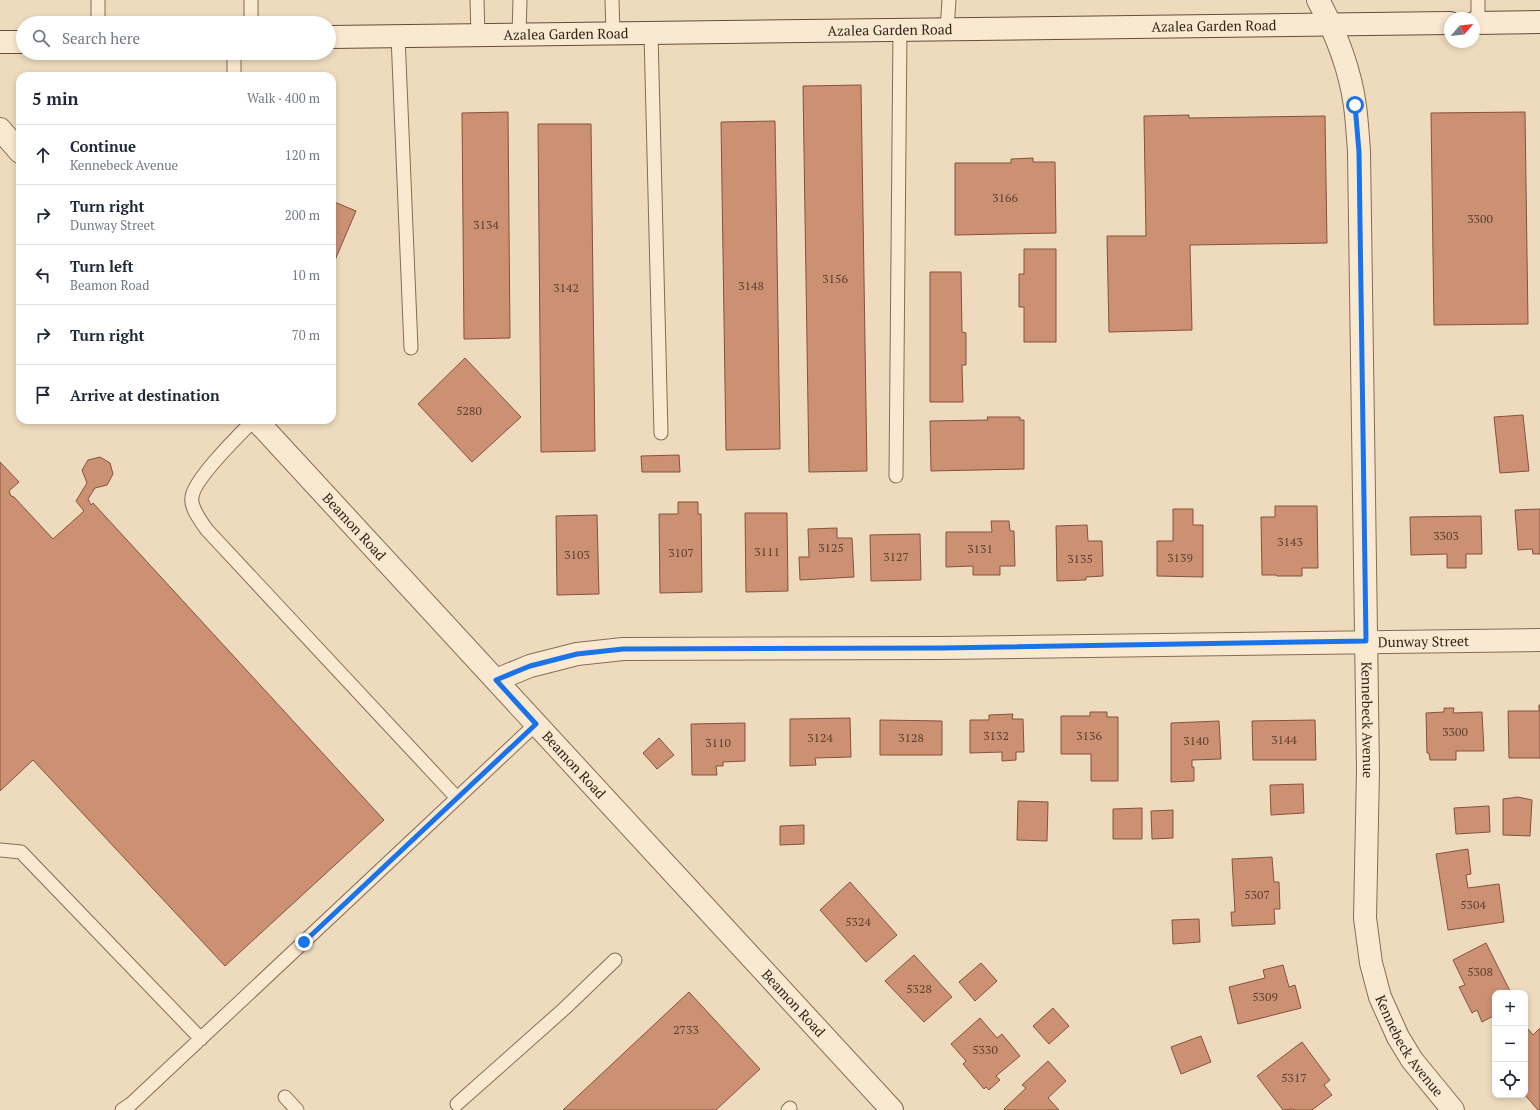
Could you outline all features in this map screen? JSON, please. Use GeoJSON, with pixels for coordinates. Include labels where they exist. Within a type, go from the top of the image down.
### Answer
{"type":"FeatureCollection","features":[{"type":"Feature","properties":{"kind":"street","name":"Kennebeck Avenue"},"geometry":{"type":"LineString","coordinates":[[1318,0],[1331,24],[1349,76],[1355,105],[1359,152],[1368,770],[1365,918],[1371,962],[1380,997],[1398,1038],[1412,1060],[1453,1110]]}},
{"type":"Feature","properties":{"kind":"street"},"geometry":{"type":"LineString","coordinates":[[1480,23],[1540,22]]}},
{"type":"Feature","properties":{"kind":"street","name":"Azalea Garden Road"},"geometry":{"type":"LineString","coordinates":[[336,37],[1444,23]]}},
{"type":"Feature","properties":{"kind":"street"},"geometry":{"type":"LineString","coordinates":[[0,42],[16,42]]}},
{"type":"Feature","properties":{"kind":"street"},"geometry":{"type":"LineString","coordinates":[[0,129],[16,147]]}},
{"type":"Feature","properties":{"kind":"street","name":"Beamon Road"},"geometry":{"type":"LineString","coordinates":[[259,424],[892,1110]]}},
{"type":"Feature","properties":{"kind":"street","name":"Dunway Street"},"geometry":{"type":"LineString","coordinates":[[496,680],[530,666],[577,654],[623,649],[934,648],[1366,641],[1540,640]]}},
{"type":"Feature","properties":{"kind":"lane"},"geometry":{"type":"LineString","coordinates":[[98,0],[98,16]]}},
{"type":"Feature","properties":{"kind":"lane"},"geometry":{"type":"LineString","coordinates":[[251,0],[251,16]]}},
{"type":"Feature","properties":{"kind":"lane"},"geometry":{"type":"LineString","coordinates":[[478,0],[478,35]]}},
{"type":"Feature","properties":{"kind":"lane"},"geometry":{"type":"LineString","coordinates":[[520,0],[520,34]]}},
{"type":"Feature","properties":{"kind":"lane"},"geometry":{"type":"LineString","coordinates":[[612,0],[613,33]]}},
{"type":"Feature","properties":{"kind":"lane"},"geometry":{"type":"LineString","coordinates":[[947,29],[949,0]]}},
{"type":"Feature","properties":{"kind":"lane"},"geometry":{"type":"LineString","coordinates":[[1477,12],[1478,0]]}},
{"type":"Feature","properties":{"kind":"lane"},"geometry":{"type":"LineString","coordinates":[[896,476],[900,30]]}},
{"type":"Feature","properties":{"kind":"lane"},"geometry":{"type":"LineString","coordinates":[[651,33],[661,434]]}},
{"type":"Feature","properties":{"kind":"lane"},"geometry":{"type":"LineString","coordinates":[[398,36],[411,348]]}},
{"type":"Feature","properties":{"kind":"lane"},"geometry":{"type":"LineString","coordinates":[[234,60],[234,72]]}},
{"type":"Feature","properties":{"kind":"lane"},"geometry":{"type":"LineString","coordinates":[[251,424],[220,456],[196,486],[192,497],[195,511],[207,530],[457,798]]}},
{"type":"Feature","properties":{"kind":"lane"},"geometry":{"type":"LineString","coordinates":[[122,1110],[131,1104],[201,1039],[536,724]]}},
{"type":"Feature","properties":{"kind":"lane"},"geometry":{"type":"LineString","coordinates":[[0,850],[21,852],[201,1039]]}},
{"type":"Feature","properties":{"kind":"lane"},"geometry":{"type":"LineString","coordinates":[[457,1104],[564,1009],[614,960]]}},
{"type":"Feature","properties":{"kind":"lane"},"geometry":{"type":"LineString","coordinates":[[285,1097],[297,1110]]}},
{"type":"Feature","properties":{"kind":"building"},"geometry":{"type":"Polygon","coordinates":[[[861,85],[867,471],[809,472],[803,86],[861,85]]]}},
{"type":"Feature","properties":{"kind":"building"},"geometry":{"type":"Polygon","coordinates":[[[508,112],[510,338],[464,339],[462,113],[508,112]]]}},
{"type":"Feature","properties":{"kind":"building"},"geometry":{"type":"Polygon","coordinates":[[[1525,112],[1528,324],[1434,325],[1431,113],[1525,112]]]}},
{"type":"Feature","properties":{"kind":"building"},"geometry":{"type":"Polygon","coordinates":[[[1189,115],[1189,118],[1325,116],[1327,243],[1190,245],[1192,330],[1109,332],[1107,236],[1146,236],[1144,116],[1189,115]]]}},
{"type":"Feature","properties":{"kind":"building"},"geometry":{"type":"Polygon","coordinates":[[[775,121],[780,449],[726,450],[721,122],[775,121]]]}},
{"type":"Feature","properties":{"kind":"building"},"geometry":{"type":"Polygon","coordinates":[[[538,124],[591,124],[595,451],[541,452],[538,124]]]}},
{"type":"Feature","properties":{"kind":"building"},"geometry":{"type":"Polygon","coordinates":[[[1033,158],[1033,162],[1055,162],[1056,233],[955,235],[955,163],[1011,163],[1011,159],[1033,158]]]}},
{"type":"Feature","properties":{"kind":"building"},"geometry":{"type":"Polygon","coordinates":[[[336,203],[356,211],[336,258],[336,203]]]}},
{"type":"Feature","properties":{"kind":"building"},"geometry":{"type":"Polygon","coordinates":[[[1024,249],[1056,249],[1056,342],[1024,342],[1024,307],[1019,307],[1019,274],[1024,274],[1024,249]]]}},
{"type":"Feature","properties":{"kind":"building"},"geometry":{"type":"Polygon","coordinates":[[[930,272],[961,272],[962,332],[966,333],[966,365],[962,365],[963,402],[930,402],[930,272]]]}},
{"type":"Feature","properties":{"kind":"building"},"geometry":{"type":"Polygon","coordinates":[[[465,358],[521,417],[472,462],[418,404],[465,358]]]}},
{"type":"Feature","properties":{"kind":"building"},"geometry":{"type":"Polygon","coordinates":[[[1523,415],[1529,471],[1500,473],[1494,417],[1523,415]]]}},
{"type":"Feature","properties":{"kind":"building"},"geometry":{"type":"Polygon","coordinates":[[[987,417],[1020,417],[1020,420],[1024,420],[1024,469],[931,471],[930,421],[988,420],[987,417]]]}},
{"type":"Feature","properties":{"kind":"building"},"geometry":{"type":"Polygon","coordinates":[[[679,455],[680,472],[642,472],[641,456],[679,455]]]}},
{"type":"Feature","properties":{"kind":"building"},"geometry":{"type":"Polygon","coordinates":[[[100,457],[110,463],[113,474],[107,485],[95,488],[88,499],[91,505],[93,503],[384,820],[225,966],[33,760],[0,791],[0,462],[19,482],[9,491],[11,496],[14,497],[53,539],[84,511],[76,501],[87,483],[82,470],[88,460],[100,457]]]}},
{"type":"Feature","properties":{"kind":"building"},"geometry":{"type":"Polygon","coordinates":[[[678,502],[698,502],[698,514],[701,514],[702,592],[660,593],[659,514],[678,514],[678,502]]]}},
{"type":"Feature","properties":{"kind":"building"},"geometry":{"type":"Polygon","coordinates":[[[1275,506],[1317,506],[1318,568],[1302,568],[1302,576],[1262,575],[1261,517],[1275,517],[1275,506]]]}},
{"type":"Feature","properties":{"kind":"building"},"geometry":{"type":"Polygon","coordinates":[[[1173,509],[1193,509],[1193,525],[1203,525],[1203,577],[1157,576],[1157,541],[1173,541],[1173,509]]]}},
{"type":"Feature","properties":{"kind":"building"},"geometry":{"type":"Polygon","coordinates":[[[1540,509],[1540,554],[1533,554],[1532,549],[1518,550],[1515,510],[1540,509]]]}},
{"type":"Feature","properties":{"kind":"building"},"geometry":{"type":"Polygon","coordinates":[[[745,513],[787,513],[788,591],[746,592],[745,513]]]}},
{"type":"Feature","properties":{"kind":"building"},"geometry":{"type":"Polygon","coordinates":[[[597,515],[599,594],[557,595],[556,516],[597,515]]]}},
{"type":"Feature","properties":{"kind":"building"},"geometry":{"type":"Polygon","coordinates":[[[1481,516],[1482,554],[1466,554],[1466,568],[1447,568],[1447,554],[1411,555],[1410,517],[1481,516]]]}},
{"type":"Feature","properties":{"kind":"building"},"geometry":{"type":"Polygon","coordinates":[[[991,521],[1009,521],[1010,531],[1014,531],[1015,566],[1000,566],[1000,575],[973,575],[973,566],[946,567],[946,532],[992,532],[991,521]]]}},
{"type":"Feature","properties":{"kind":"building"},"geometry":{"type":"Polygon","coordinates":[[[1087,525],[1088,541],[1102,541],[1103,576],[1086,577],[1086,580],[1057,581],[1056,526],[1087,525]]]}},
{"type":"Feature","properties":{"kind":"building"},"geometry":{"type":"Polygon","coordinates":[[[837,528],[837,538],[852,538],[854,577],[800,580],[799,557],[809,557],[808,529],[837,528]]]}},
{"type":"Feature","properties":{"kind":"building"},"geometry":{"type":"Polygon","coordinates":[[[920,534],[921,580],[871,581],[870,535],[920,534]]]}},
{"type":"Feature","properties":{"kind":"building"},"geometry":{"type":"Polygon","coordinates":[[[1539,705],[1540,758],[1509,758],[1508,711],[1539,711],[1539,705]]]}},
{"type":"Feature","properties":{"kind":"building"},"geometry":{"type":"Polygon","coordinates":[[[1444,708],[1454,708],[1453,713],[1482,712],[1484,751],[1456,751],[1456,760],[1430,760],[1429,753],[1427,753],[1426,713],[1444,712],[1444,708]]]}},
{"type":"Feature","properties":{"kind":"building"},"geometry":{"type":"Polygon","coordinates":[[[1090,712],[1107,712],[1107,717],[1118,717],[1118,781],[1091,781],[1091,754],[1061,754],[1061,716],[1090,716],[1090,712]]]}},
{"type":"Feature","properties":{"kind":"building"},"geometry":{"type":"Polygon","coordinates":[[[1013,714],[1012,719],[1023,719],[1024,752],[1016,752],[1016,760],[1002,761],[1002,752],[970,753],[970,720],[989,720],[989,715],[1013,714]]]}},
{"type":"Feature","properties":{"kind":"building"},"geometry":{"type":"Polygon","coordinates":[[[850,718],[851,757],[815,758],[816,765],[790,766],[790,719],[850,718]]]}},
{"type":"Feature","properties":{"kind":"building"},"geometry":{"type":"Polygon","coordinates":[[[880,720],[942,721],[942,755],[880,755],[880,720]]]}},
{"type":"Feature","properties":{"kind":"building"},"geometry":{"type":"Polygon","coordinates":[[[1315,720],[1316,760],[1253,760],[1252,721],[1315,720]]]}},
{"type":"Feature","properties":{"kind":"building"},"geometry":{"type":"Polygon","coordinates":[[[1219,721],[1221,759],[1192,760],[1192,767],[1194,767],[1194,781],[1171,782],[1171,723],[1219,721]]]}},
{"type":"Feature","properties":{"kind":"building"},"geometry":{"type":"Polygon","coordinates":[[[745,723],[745,761],[723,762],[723,766],[716,766],[717,775],[692,775],[691,724],[745,723]]]}},
{"type":"Feature","properties":{"kind":"building"},"geometry":{"type":"Polygon","coordinates":[[[659,738],[674,755],[657,769],[643,753],[659,738]]]}},
{"type":"Feature","properties":{"kind":"building"},"geometry":{"type":"Polygon","coordinates":[[[1303,784],[1304,813],[1271,815],[1270,785],[1303,784]]]}},
{"type":"Feature","properties":{"kind":"building"},"geometry":{"type":"Polygon","coordinates":[[[1518,797],[1532,800],[1530,836],[1503,835],[1503,799],[1518,797]]]}},
{"type":"Feature","properties":{"kind":"building"},"geometry":{"type":"Polygon","coordinates":[[[1018,801],[1048,802],[1047,841],[1017,840],[1018,801]]]}},
{"type":"Feature","properties":{"kind":"building"},"geometry":{"type":"Polygon","coordinates":[[[1489,806],[1490,832],[1456,834],[1454,808],[1489,806]]]}},
{"type":"Feature","properties":{"kind":"building"},"geometry":{"type":"Polygon","coordinates":[[[1142,808],[1142,839],[1113,839],[1113,809],[1142,808]]]}},
{"type":"Feature","properties":{"kind":"building"},"geometry":{"type":"Polygon","coordinates":[[[1173,810],[1173,838],[1152,839],[1151,811],[1173,810]]]}},
{"type":"Feature","properties":{"kind":"building"},"geometry":{"type":"Polygon","coordinates":[[[804,825],[804,844],[780,845],[780,826],[804,825]]]}},
{"type":"Feature","properties":{"kind":"building"},"geometry":{"type":"Polygon","coordinates":[[[1468,849],[1471,874],[1466,875],[1468,888],[1499,884],[1504,922],[1448,930],[1436,854],[1468,849]]]}},
{"type":"Feature","properties":{"kind":"building"},"geometry":{"type":"Polygon","coordinates":[[[1272,857],[1274,882],[1279,882],[1280,909],[1274,909],[1275,924],[1232,926],[1231,912],[1235,912],[1232,859],[1272,857]]]}},
{"type":"Feature","properties":{"kind":"building"},"geometry":{"type":"Polygon","coordinates":[[[850,882],[897,935],[866,962],[820,910],[850,882]]]}},
{"type":"Feature","properties":{"kind":"building"},"geometry":{"type":"Polygon","coordinates":[[[1199,919],[1200,942],[1173,944],[1172,920],[1199,919]]]}},
{"type":"Feature","properties":{"kind":"building"},"geometry":{"type":"Polygon","coordinates":[[[1486,943],[1510,990],[1492,990],[1492,1017],[1482,1022],[1477,1010],[1472,1013],[1459,987],[1465,985],[1453,960],[1486,943]]]}},
{"type":"Feature","properties":{"kind":"building"},"geometry":{"type":"Polygon","coordinates":[[[914,955],[952,997],[924,1022],[885,981],[914,955]]]}},
{"type":"Feature","properties":{"kind":"building"},"geometry":{"type":"Polygon","coordinates":[[[981,963],[997,981],[975,1001],[959,982],[981,963]]]}},
{"type":"Feature","properties":{"kind":"building"},"geometry":{"type":"Polygon","coordinates":[[[1283,965],[1289,987],[1295,985],[1301,1008],[1238,1024],[1229,987],[1265,978],[1263,970],[1283,965]]]}},
{"type":"Feature","properties":{"kind":"building"},"geometry":{"type":"Polygon","coordinates":[[[689,992],[760,1069],[716,1110],[563,1110],[689,992]]]}},
{"type":"Feature","properties":{"kind":"building"},"geometry":{"type":"Polygon","coordinates":[[[1053,1008],[1069,1026],[1049,1044],[1033,1026],[1053,1008]]]}},
{"type":"Feature","properties":{"kind":"building"},"geometry":{"type":"Polygon","coordinates":[[[980,1018],[997,1038],[1002,1034],[1020,1056],[996,1076],[1000,1080],[989,1090],[986,1087],[984,1089],[963,1064],[966,1061],[951,1044],[980,1018]]]}},
{"type":"Feature","properties":{"kind":"building"},"geometry":{"type":"Polygon","coordinates":[[[1540,1028],[1540,1110],[1538,1110],[1528,1098],[1528,1029],[1533,1035],[1540,1028]]]}},
{"type":"Feature","properties":{"kind":"building"},"geometry":{"type":"Polygon","coordinates":[[[1201,1036],[1211,1062],[1181,1074],[1171,1047],[1201,1036]]]}},
{"type":"Feature","properties":{"kind":"building"},"geometry":{"type":"Polygon","coordinates":[[[1302,1042],[1330,1080],[1324,1085],[1332,1095],[1312,1110],[1283,1110],[1257,1076],[1302,1042]]]}},
{"type":"Feature","properties":{"kind":"building"},"geometry":{"type":"Polygon","coordinates":[[[1048,1061],[1066,1081],[1048,1098],[1059,1110],[1005,1110],[1004,1109],[1026,1088],[1022,1085],[1048,1061]]]}},
{"type":"Feature","properties":{"kind":"route"},"geometry":{"type":"LineString","coordinates":[[304,942],[536,724],[496,680],[530,666],[577,654],[623,649],[942,648],[1366,641],[1359,152],[1355,105]]}}]}
